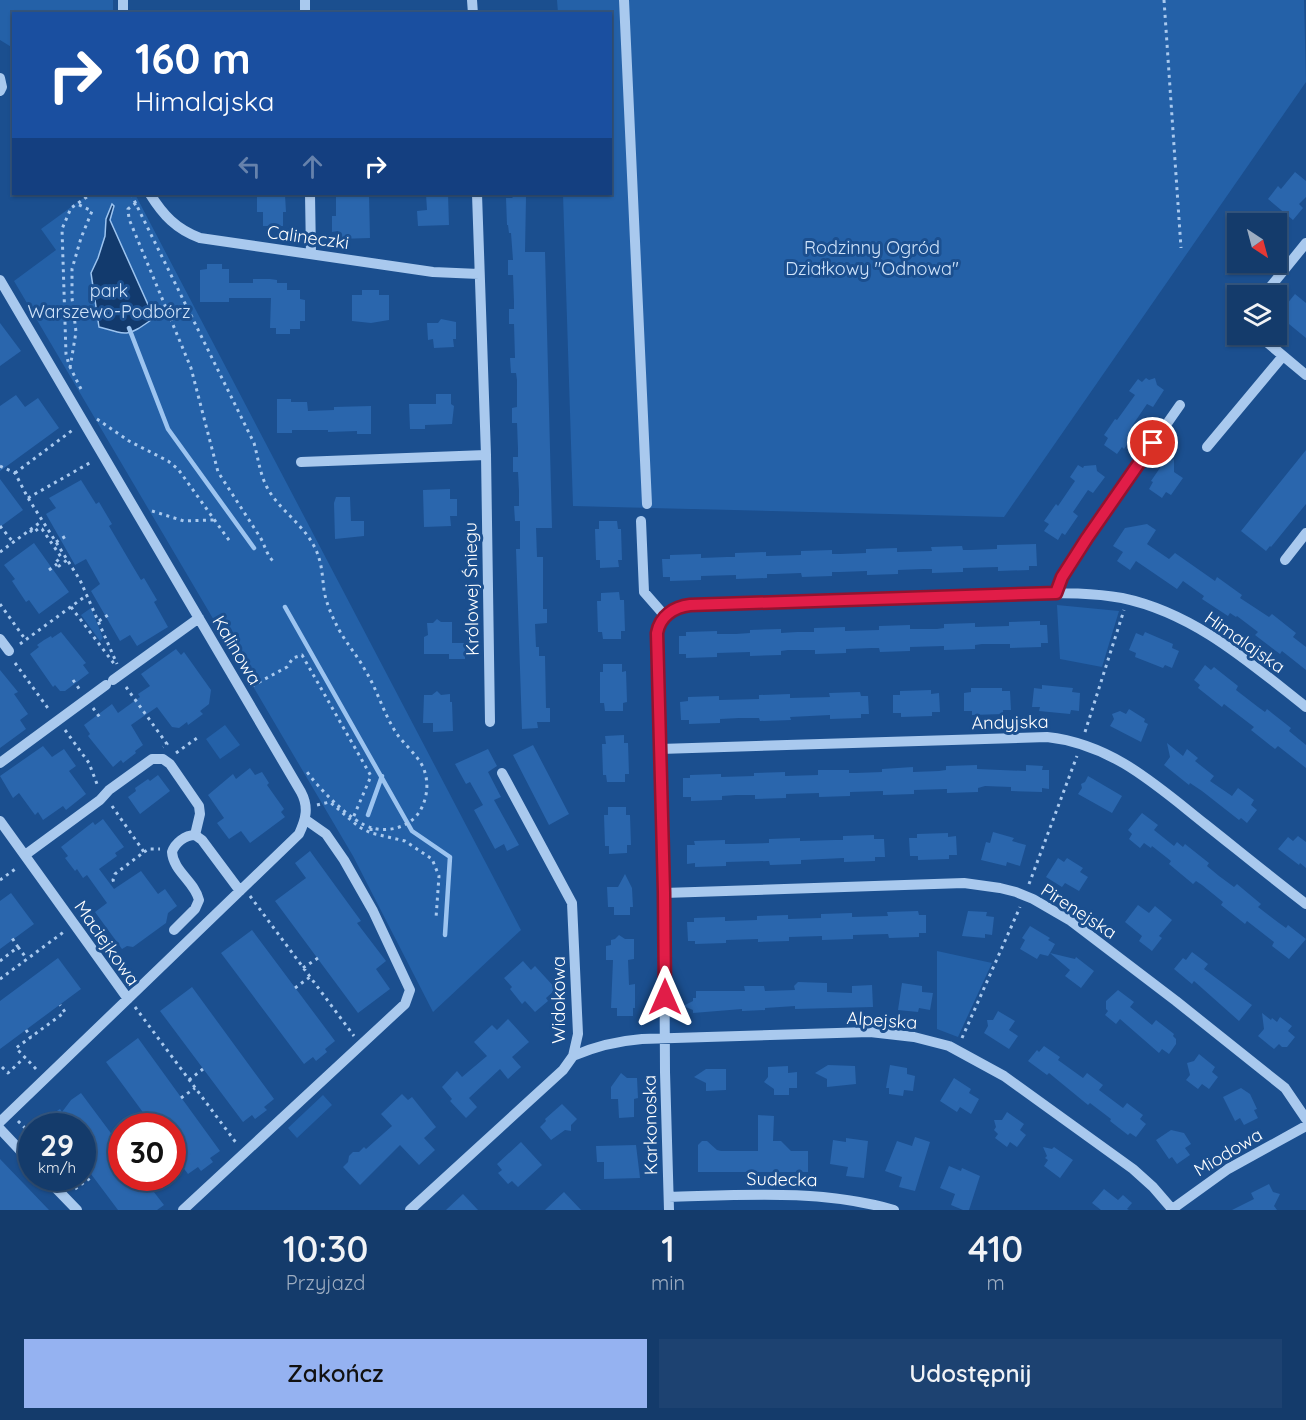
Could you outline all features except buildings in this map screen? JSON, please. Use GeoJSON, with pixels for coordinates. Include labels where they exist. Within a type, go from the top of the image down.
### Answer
{"type":"FeatureCollection","features":[{"type":"Feature","properties":{"kind":"street"},"geometry":{"type":"LineString","coordinates":[[624,0],[647,504]]}},
{"type":"Feature","properties":{"kind":"street"},"geometry":{"type":"LineString","coordinates":[[0,78],[2,87],[0,92]]}},
{"type":"Feature","properties":{"kind":"street","name":"Calineczki"},"geometry":{"type":"LineString","coordinates":[[151,195],[166,217],[186,233],[214,241],[433,272],[479,274]]}},
{"type":"Feature","properties":{"kind":"street"},"geometry":{"type":"LineString","coordinates":[[310,195],[311,254]]}},
{"type":"Feature","properties":{"kind":"street","name":"Królowej Śniegu"},"geometry":{"type":"LineString","coordinates":[[477,195],[486,455],[490,722]]}},
{"type":"Feature","properties":{"kind":"street"},"geometry":{"type":"LineString","coordinates":[[1272,285],[1306,243]]}},
{"type":"Feature","properties":{"kind":"street","name":"Kalinowa"},"geometry":{"type":"LineString","coordinates":[[0,280],[301,792],[307,810],[306,820]]}},
{"type":"Feature","properties":{"kind":"street"},"geometry":{"type":"LineString","coordinates":[[1270,345],[1306,375]]}},
{"type":"Feature","properties":{"kind":"street"},"geometry":{"type":"LineString","coordinates":[[1207,447],[1283,356]]}},
{"type":"Feature","properties":{"kind":"street"},"geometry":{"type":"LineString","coordinates":[[1056,593],[1062,577],[1087,538],[1180,405]]}},
{"type":"Feature","properties":{"kind":"street"},"geometry":{"type":"LineString","coordinates":[[301,462],[486,455]]}},
{"type":"Feature","properties":{"kind":"street"},"geometry":{"type":"LineString","coordinates":[[641,521],[644,591],[665,616],[660,622],[657,633],[664,892],[665,1039]]}},
{"type":"Feature","properties":{"kind":"street"},"geometry":{"type":"LineString","coordinates":[[1285,560],[1306,533]]}},
{"type":"Feature","properties":{"kind":"street","name":"Himalajska"},"geometry":{"type":"LineString","coordinates":[[665,616],[681,606],[690,605],[1056,593],[1095,595],[1127,600],[1182,618],[1231,648],[1306,707]]}},
{"type":"Feature","properties":{"kind":"street"},"geometry":{"type":"LineString","coordinates":[[0,763],[199,618]]}},
{"type":"Feature","properties":{"kind":"street"},"geometry":{"type":"LineString","coordinates":[[0,639],[9,651]]}},
{"type":"Feature","properties":{"kind":"street","name":"Andyjska"},"geometry":{"type":"LineString","coordinates":[[660,749],[1047,737],[1069,739],[1101,750],[1141,773],[1306,904]]}},
{"type":"Feature","properties":{"kind":"street"},"geometry":{"type":"LineString","coordinates":[[23,860],[100,800],[109,790],[152,759],[159,758],[170,764],[199,806],[200,814],[195,835]]}},
{"type":"Feature","properties":{"kind":"street","name":"Widokowa"},"geometry":{"type":"LineString","coordinates":[[410,1210],[551,1082],[573,1056],[578,1034],[572,903],[501,773]]}},
{"type":"Feature","properties":{"kind":"street"},"geometry":{"type":"LineString","coordinates":[[128,999],[300,834],[306,820],[326,834],[344,860],[373,911],[410,990],[405,1004],[183,1210]]}},
{"type":"Feature","properties":{"kind":"street","name":"Maciejkowa"},"geometry":{"type":"LineString","coordinates":[[0,821],[23,860],[128,999],[0,1122]]}},
{"type":"Feature","properties":{"kind":"street"},"geometry":{"type":"LineString","coordinates":[[174,930],[195,909],[199,900],[196,891],[174,861],[172,852],[177,843],[185,837],[195,835],[202,840],[240,891]]}},
{"type":"Feature","properties":{"kind":"street","name":"Pirenejska"},"geometry":{"type":"LineString","coordinates":[[664,892],[964,883],[1000,888],[1025,896],[1071,921],[1176,1001],[1285,1088],[1306,1119]]}},
{"type":"Feature","properties":{"kind":"street","name":"Alpejska"},"geometry":{"type":"LineString","coordinates":[[573,1056],[595,1046],[623,1040],[870,1032],[914,1037],[957,1050],[1004,1076],[1133,1169],[1153,1187],[1171,1209]]}},
{"type":"Feature","properties":{"kind":"street","name":"Karkonoska"},"geometry":{"type":"LineString","coordinates":[[665,1039],[669,1210]]}},
{"type":"Feature","properties":{"kind":"street","name":"Miodowa"},"geometry":{"type":"LineString","coordinates":[[1171,1209],[1237,1164],[1306,1126]]}},
{"type":"Feature","properties":{"kind":"street"},"geometry":{"type":"LineString","coordinates":[[0,1130],[18,1149]]}},
{"type":"Feature","properties":{"kind":"street"},"geometry":{"type":"LineString","coordinates":[[58,1191],[76,1210]]}},
{"type":"Feature","properties":{"kind":"street","name":"Sudecka"},"geometry":{"type":"LineString","coordinates":[[669,1197],[758,1194],[821,1196],[894,1210]]}},
{"type":"Feature","properties":{"kind":"path"},"geometry":{"type":"LineString","coordinates":[[1164,0],[1181,248]]}},
{"type":"Feature","properties":{"kind":"path"},"geometry":{"type":"LineString","coordinates":[[84,393],[70,369],[66,354],[62,229],[71,208],[90,195]]}},
{"type":"Feature","properties":{"kind":"path"},"geometry":{"type":"LineString","coordinates":[[132,195],[254,443],[261,475],[272,495],[303,528],[315,547],[323,568],[324,591],[330,612],[339,630],[366,671],[395,732],[423,768],[427,792],[424,803],[412,820],[404,826],[371,830],[353,818],[314,782],[300,762]]}},
{"type":"Feature","properties":{"kind":"path"},"geometry":{"type":"LineString","coordinates":[[136,203],[129,209],[129,219],[191,368],[213,462],[222,481],[266,546],[268,556],[273,561]]}},
{"type":"Feature","properties":{"kind":"path"},"geometry":{"type":"LineString","coordinates":[[70,369],[76,332],[71,287],[72,269],[92,211],[77,204]]}},
{"type":"Feature","properties":{"kind":"path"},"geometry":{"type":"LineString","coordinates":[[64,288],[71,287]]}},
{"type":"Feature","properties":{"kind":"path"},"geometry":{"type":"LineString","coordinates":[[93,410],[104,428]]}},
{"type":"Feature","properties":{"kind":"path"},"geometry":{"type":"LineString","coordinates":[[93,421],[98,418]]}},
{"type":"Feature","properties":{"kind":"path"},"geometry":{"type":"LineString","coordinates":[[98,418],[129,441],[168,461],[178,469],[231,543]]}},
{"type":"Feature","properties":{"kind":"path"},"geometry":{"type":"LineString","coordinates":[[15,473],[76,428]]}},
{"type":"Feature","properties":{"kind":"path"},"geometry":{"type":"LineString","coordinates":[[27,498],[95,460]]}},
{"type":"Feature","properties":{"kind":"path"},"geometry":{"type":"LineString","coordinates":[[0,466],[15,473],[27,498],[87,595],[99,621],[114,679]]}},
{"type":"Feature","properties":{"kind":"path"},"geometry":{"type":"LineString","coordinates":[[148,513],[153,511],[184,521],[214,520]]}},
{"type":"Feature","properties":{"kind":"path"},"geometry":{"type":"LineString","coordinates":[[153,511],[159,522]]}},
{"type":"Feature","properties":{"kind":"path"},"geometry":{"type":"LineString","coordinates":[[0,552],[42,521]]}},
{"type":"Feature","properties":{"kind":"path"},"geometry":{"type":"LineString","coordinates":[[0,526],[13,542]]}},
{"type":"Feature","properties":{"kind":"path"},"geometry":{"type":"LineString","coordinates":[[30,530],[33,533],[39,528],[42,529],[61,557],[56,562],[57,564],[49,570]]}},
{"type":"Feature","properties":{"kind":"path"},"geometry":{"type":"LineString","coordinates":[[56,542],[66,536]]}},
{"type":"Feature","properties":{"kind":"path"},"geometry":{"type":"LineString","coordinates":[[57,564],[58,566],[67,560]]}},
{"type":"Feature","properties":{"kind":"path"},"geometry":{"type":"LineString","coordinates":[[58,720],[8,652],[87,595]]}},
{"type":"Feature","properties":{"kind":"path"},"geometry":{"type":"LineString","coordinates":[[957,1050],[1025,896],[1082,743],[1127,600]]}},
{"type":"Feature","properties":{"kind":"path"},"geometry":{"type":"LineString","coordinates":[[0,604],[26,639]]}},
{"type":"Feature","properties":{"kind":"path"},"geometry":{"type":"LineString","coordinates":[[71,607],[114,679],[175,754],[197,738]]}},
{"type":"Feature","properties":{"kind":"path"},"geometry":{"type":"LineString","coordinates":[[99,621],[111,613]]}},
{"type":"Feature","properties":{"kind":"path"},"geometry":{"type":"LineString","coordinates":[[250,688],[286,667],[293,658],[302,655],[371,776],[353,818]]}},
{"type":"Feature","properties":{"kind":"path"},"geometry":{"type":"LineString","coordinates":[[249,675],[255,685]]}},
{"type":"Feature","properties":{"kind":"path"},"geometry":{"type":"LineString","coordinates":[[152,759],[158,750],[167,744]]}},
{"type":"Feature","properties":{"kind":"path"},"geometry":{"type":"LineString","coordinates":[[316,806],[330,802],[359,827],[405,841],[432,859],[439,876],[436,918]]}},
{"type":"Feature","properties":{"kind":"path"},"geometry":{"type":"LineString","coordinates":[[0,880],[23,860]]}},
{"type":"Feature","properties":{"kind":"path"},"geometry":{"type":"LineString","coordinates":[[252,898],[360,1045]]}},
{"type":"Feature","properties":{"kind":"path"},"geometry":{"type":"LineString","coordinates":[[0,979],[67,930]]}},
{"type":"Feature","properties":{"kind":"path"},"geometry":{"type":"LineString","coordinates":[[12,938],[27,959]]}},
{"type":"Feature","properties":{"kind":"path"},"geometry":{"type":"LineString","coordinates":[[0,961],[18,947]]}},
{"type":"Feature","properties":{"kind":"path"},"geometry":{"type":"LineString","coordinates":[[303,968],[318,958]]}},
{"type":"Feature","properties":{"kind":"path"},"geometry":{"type":"LineString","coordinates":[[295,988],[310,977]]}},
{"type":"Feature","properties":{"kind":"path"},"geometry":{"type":"LineString","coordinates":[[37,1070],[16,1048],[65,1012],[60,1005]]}},
{"type":"Feature","properties":{"kind":"path"},"geometry":{"type":"LineString","coordinates":[[137,1010],[243,1153]]}},
{"type":"Feature","properties":{"kind":"path"},"geometry":{"type":"LineString","coordinates":[[26,1030],[31,1036]]}},
{"type":"Feature","properties":{"kind":"path"},"geometry":{"type":"LineString","coordinates":[[2,1067],[8,1073],[25,1057]]}},
{"type":"Feature","properties":{"kind":"path"},"geometry":{"type":"LineString","coordinates":[[189,1080],[203,1069]]}},
{"type":"Feature","properties":{"kind":"path"},"geometry":{"type":"LineString","coordinates":[[181,1098],[195,1088]]}},
{"type":"Feature","properties":{"kind":"path"},"geometry":{"type":"LineString","coordinates":[[64,1197],[72,1191]]}},
{"type":"Feature","properties":{"kind":"green space"},"geometry":{"type":"Polygon","coordinates":[[[0,0],[113,0],[113,12],[12,12],[12,47],[0,40],[0,0]]]}},
{"type":"Feature","properties":{"kind":"green space","name":"Rodzinny Ogród Działkowy \"Odnowa\""},"geometry":{"type":"Polygon","coordinates":[[[557,0],[1304,0],[1306,82],[1004,517],[573,506],[563,195],[612,195],[612,12],[558,12],[557,0]]]}},
{"type":"Feature","properties":{"kind":"green space","name":"park Warszewo-Podbórz"},"geometry":{"type":"Polygon","coordinates":[[[88,195],[136,195],[521,930],[433,1012],[353,856],[14,281],[56,250],[41,229],[88,195]]]}},
{"type":"Feature","properties":{"kind":"green space"},"geometry":{"type":"Polygon","coordinates":[[[1057,605],[1119,611],[1102,667],[1060,659],[1057,605]]]}},
{"type":"Feature","properties":{"kind":"green space"},"geometry":{"type":"Polygon","coordinates":[[[91,608],[103,638],[100,641],[81,615],[91,608]]]}},
{"type":"Feature","properties":{"kind":"green space"},"geometry":{"type":"Polygon","coordinates":[[[225,725],[240,745],[220,759],[206,739],[225,725]]]}},
{"type":"Feature","properties":{"kind":"green space"},"geometry":{"type":"Polygon","coordinates":[[[937,951],[992,963],[958,1037],[937,1029],[937,951]]]}},
{"type":"Feature","properties":{"kind":"green space"},"geometry":{"type":"Polygon","coordinates":[[[323,1095],[332,1105],[297,1138],[288,1128],[323,1095]]]}},
{"type":"Feature","properties":{"kind":"shaded area"},"geometry":{"type":"Polygon","coordinates":[[[112,204],[114,206],[110,220],[154,318],[128,333],[99,327],[91,273],[105,236],[106,219],[112,204]]]}},
{"type":"Feature","properties":{"kind":"waterway"},"geometry":{"type":"LineString","coordinates":[[129,328],[168,429],[254,548]]}},
{"type":"Feature","properties":{"kind":"waterway"},"geometry":{"type":"LineString","coordinates":[[285,607],[412,831],[450,857],[445,935]]}},
{"type":"Feature","properties":{"kind":"waterway"},"geometry":{"type":"LineString","coordinates":[[368,815],[382,776]]}},
{"type":"Feature","properties":{"kind":"route"},"geometry":{"type":"LineString","coordinates":[[665,997],[657,633],[658,626],[665,616],[681,606],[690,605],[1056,593],[1062,577],[1087,538],[1153,443]]}}]}
